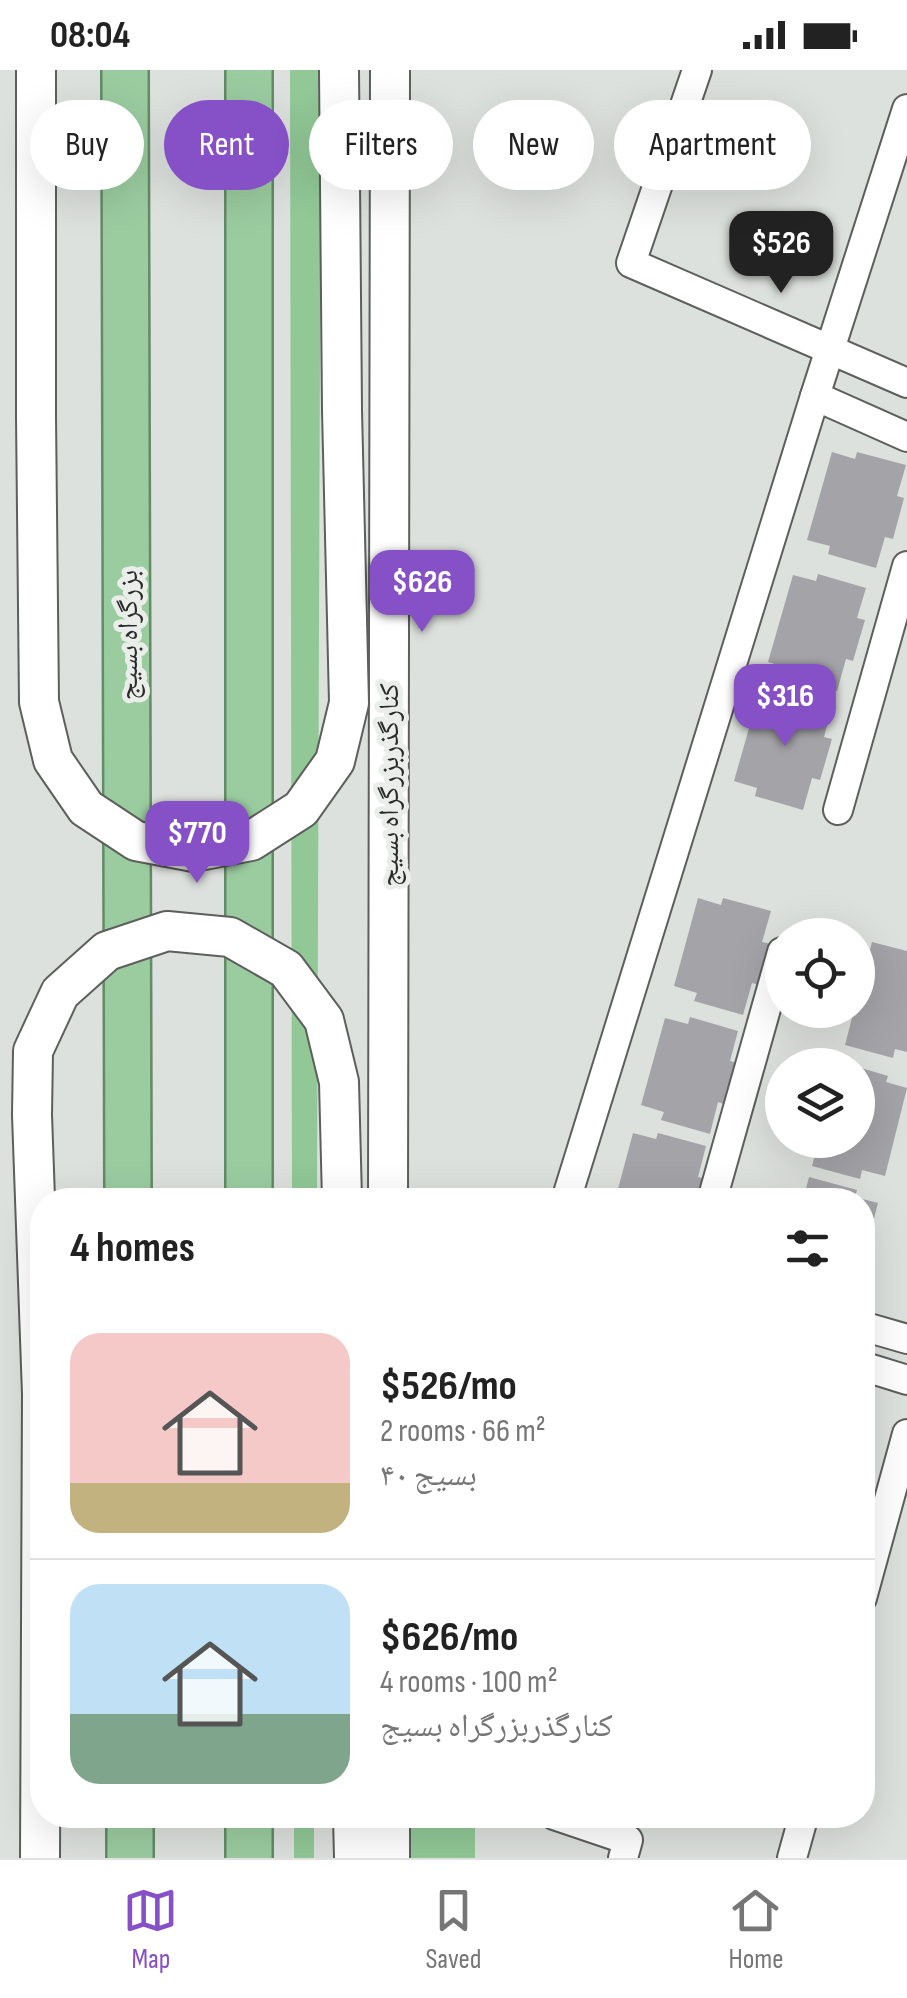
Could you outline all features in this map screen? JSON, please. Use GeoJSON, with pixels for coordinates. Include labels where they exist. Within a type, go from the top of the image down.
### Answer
{"type":"FeatureCollection","features":[{"type":"Feature","properties":{"kind":"highway","name":"بزرگراه بسیج"},"geometry":{"type":"LineString","coordinates":[[126,70],[128,1188]]}},
{"type":"Feature","properties":{"kind":"highway"},"geometry":{"type":"LineString","coordinates":[[249,70],[249,1188]]}},
{"type":"Feature","properties":{"kind":"highway"},"geometry":{"type":"LineString","coordinates":[[130,1828],[130,1858]]}},
{"type":"Feature","properties":{"kind":"highway"},"geometry":{"type":"LineString","coordinates":[[249,1828],[249,1858]]}},
{"type":"Feature","properties":{"kind":"main road"},"geometry":{"type":"LineString","coordinates":[[36,70],[39,702],[53,760],[86,808],[136,841],[194,852],[252,841],[301,809],[335,761],[349,703],[338,70]]}},
{"type":"Feature","properties":{"kind":"main road","name":"کنارگذربزرگراه بسیج"},"geometry":{"type":"LineString","coordinates":[[388,1188],[390,70]]}},
{"type":"Feature","properties":{"kind":"main road"},"geometry":{"type":"LineString","coordinates":[[35,1188],[33,1052],[60,993],[107,951],[168,931],[230,937],[286,968],[324,1020],[338,1082],[342,1188]]}},
{"type":"Feature","properties":{"kind":"main road"},"geometry":{"type":"LineString","coordinates":[[40,1828],[40,1858]]}},
{"type":"Feature","properties":{"kind":"main road"},"geometry":{"type":"LineString","coordinates":[[353,1828],[354,1858]]}},
{"type":"Feature","properties":{"kind":"main road"},"geometry":{"type":"LineString","coordinates":[[390,1828],[390,1858]]}},
{"type":"Feature","properties":{"kind":"street"},"geometry":{"type":"LineString","coordinates":[[697,70],[632,262],[907,383]]}},
{"type":"Feature","properties":{"kind":"street"},"geometry":{"type":"LineString","coordinates":[[570,1188],[907,109]]}},
{"type":"Feature","properties":{"kind":"street"},"geometry":{"type":"LineString","coordinates":[[816,396],[907,436]]}},
{"type":"Feature","properties":{"kind":"street"},"geometry":{"type":"LineString","coordinates":[[838,810],[907,566]]}},
{"type":"Feature","properties":{"kind":"street"},"geometry":{"type":"LineString","coordinates":[[715,1188],[765,1012]]}},
{"type":"Feature","properties":{"kind":"street"},"geometry":{"type":"LineString","coordinates":[[875,1330],[907,1339]]}},
{"type":"Feature","properties":{"kind":"street"},"geometry":{"type":"LineString","coordinates":[[875,1370],[907,1380]]}},
{"type":"Feature","properties":{"kind":"street"},"geometry":{"type":"LineString","coordinates":[[875,1551],[907,1434]]}},
{"type":"Feature","properties":{"kind":"street"},"geometry":{"type":"LineString","coordinates":[[592,1828],[628,1840],[623,1858]]}},
{"type":"Feature","properties":{"kind":"street"},"geometry":{"type":"LineString","coordinates":[[792,1858],[800,1828]]}},
{"type":"Feature","properties":{"kind":"green space"},"geometry":{"type":"Polygon","coordinates":[[[290,70],[321,70],[321,100],[309,100],[309,190],[321,190],[317,1188],[292,1188],[290,70]]]}},
{"type":"Feature","properties":{"kind":"green space"},"geometry":{"type":"Polygon","coordinates":[[[294,1828],[314,1828],[314,1858],[294,1858],[294,1828]]]}},
{"type":"Feature","properties":{"kind":"green space"},"geometry":{"type":"Polygon","coordinates":[[[402,1828],[475,1828],[475,1858],[402,1858],[402,1828]]]}},
{"type":"Feature","properties":{"kind":"building"},"geometry":{"type":"Polygon","coordinates":[[[832,452],[855,459],[857,452],[906,465],[897,496],[904,498],[893,539],[885,537],[876,568],[828,554],[830,546],[807,540],[832,452]]]}},
{"type":"Feature","properties":{"kind":"building"},"geometry":{"type":"Polygon","coordinates":[[[818,574],[866,588],[857,618],[865,620],[853,661],[846,659],[837,691],[789,677],[791,669],[768,662],[793,575],[816,581],[818,574]]]}},
{"type":"Feature","properties":{"kind":"building"},"geometry":{"type":"Polygon","coordinates":[[[759,693],[783,700],[784,693],[832,706],[824,737],[832,739],[820,780],[812,778],[803,810],[755,796],[757,788],[734,781],[759,693]]]}},
{"type":"Feature","properties":{"kind":"building"},"geometry":{"type":"Polygon","coordinates":[[[698,898],[721,905],[723,898],[771,911],[769,918],[765,918],[762,942],[765,964],[759,985],[752,983],[743,1015],[694,1001],[697,993],[674,986],[698,898]]]}},
{"type":"Feature","properties":{"kind":"building"},"geometry":{"type":"Polygon","coordinates":[[[875,943],[907,951],[907,1052],[895,1049],[893,1058],[875,1053],[875,1048],[845,1045],[849,1028],[875,1028],[875,943]]]}},
{"type":"Feature","properties":{"kind":"building"},"geometry":{"type":"Polygon","coordinates":[[[690,1017],[738,1031],[730,1061],[738,1063],[726,1105],[718,1102],[710,1134],[661,1120],[664,1112],[641,1105],[665,1018],[688,1024],[690,1017]]]}},
{"type":"Feature","properties":{"kind":"building"},"geometry":{"type":"Polygon","coordinates":[[[875,1072],[888,1076],[886,1082],[907,1088],[885,1176],[862,1170],[860,1179],[812,1166],[814,1158],[875,1158],[875,1072]]]}},
{"type":"Feature","properties":{"kind":"building"},"geometry":{"type":"Polygon","coordinates":[[[633,1133],[656,1139],[658,1133],[706,1146],[698,1177],[706,1179],[703,1188],[618,1188],[633,1133]]]}},
{"type":"Feature","properties":{"kind":"building"},"geometry":{"type":"Polygon","coordinates":[[[809,1177],[850,1188],[806,1188],[809,1177]]]}}]}
